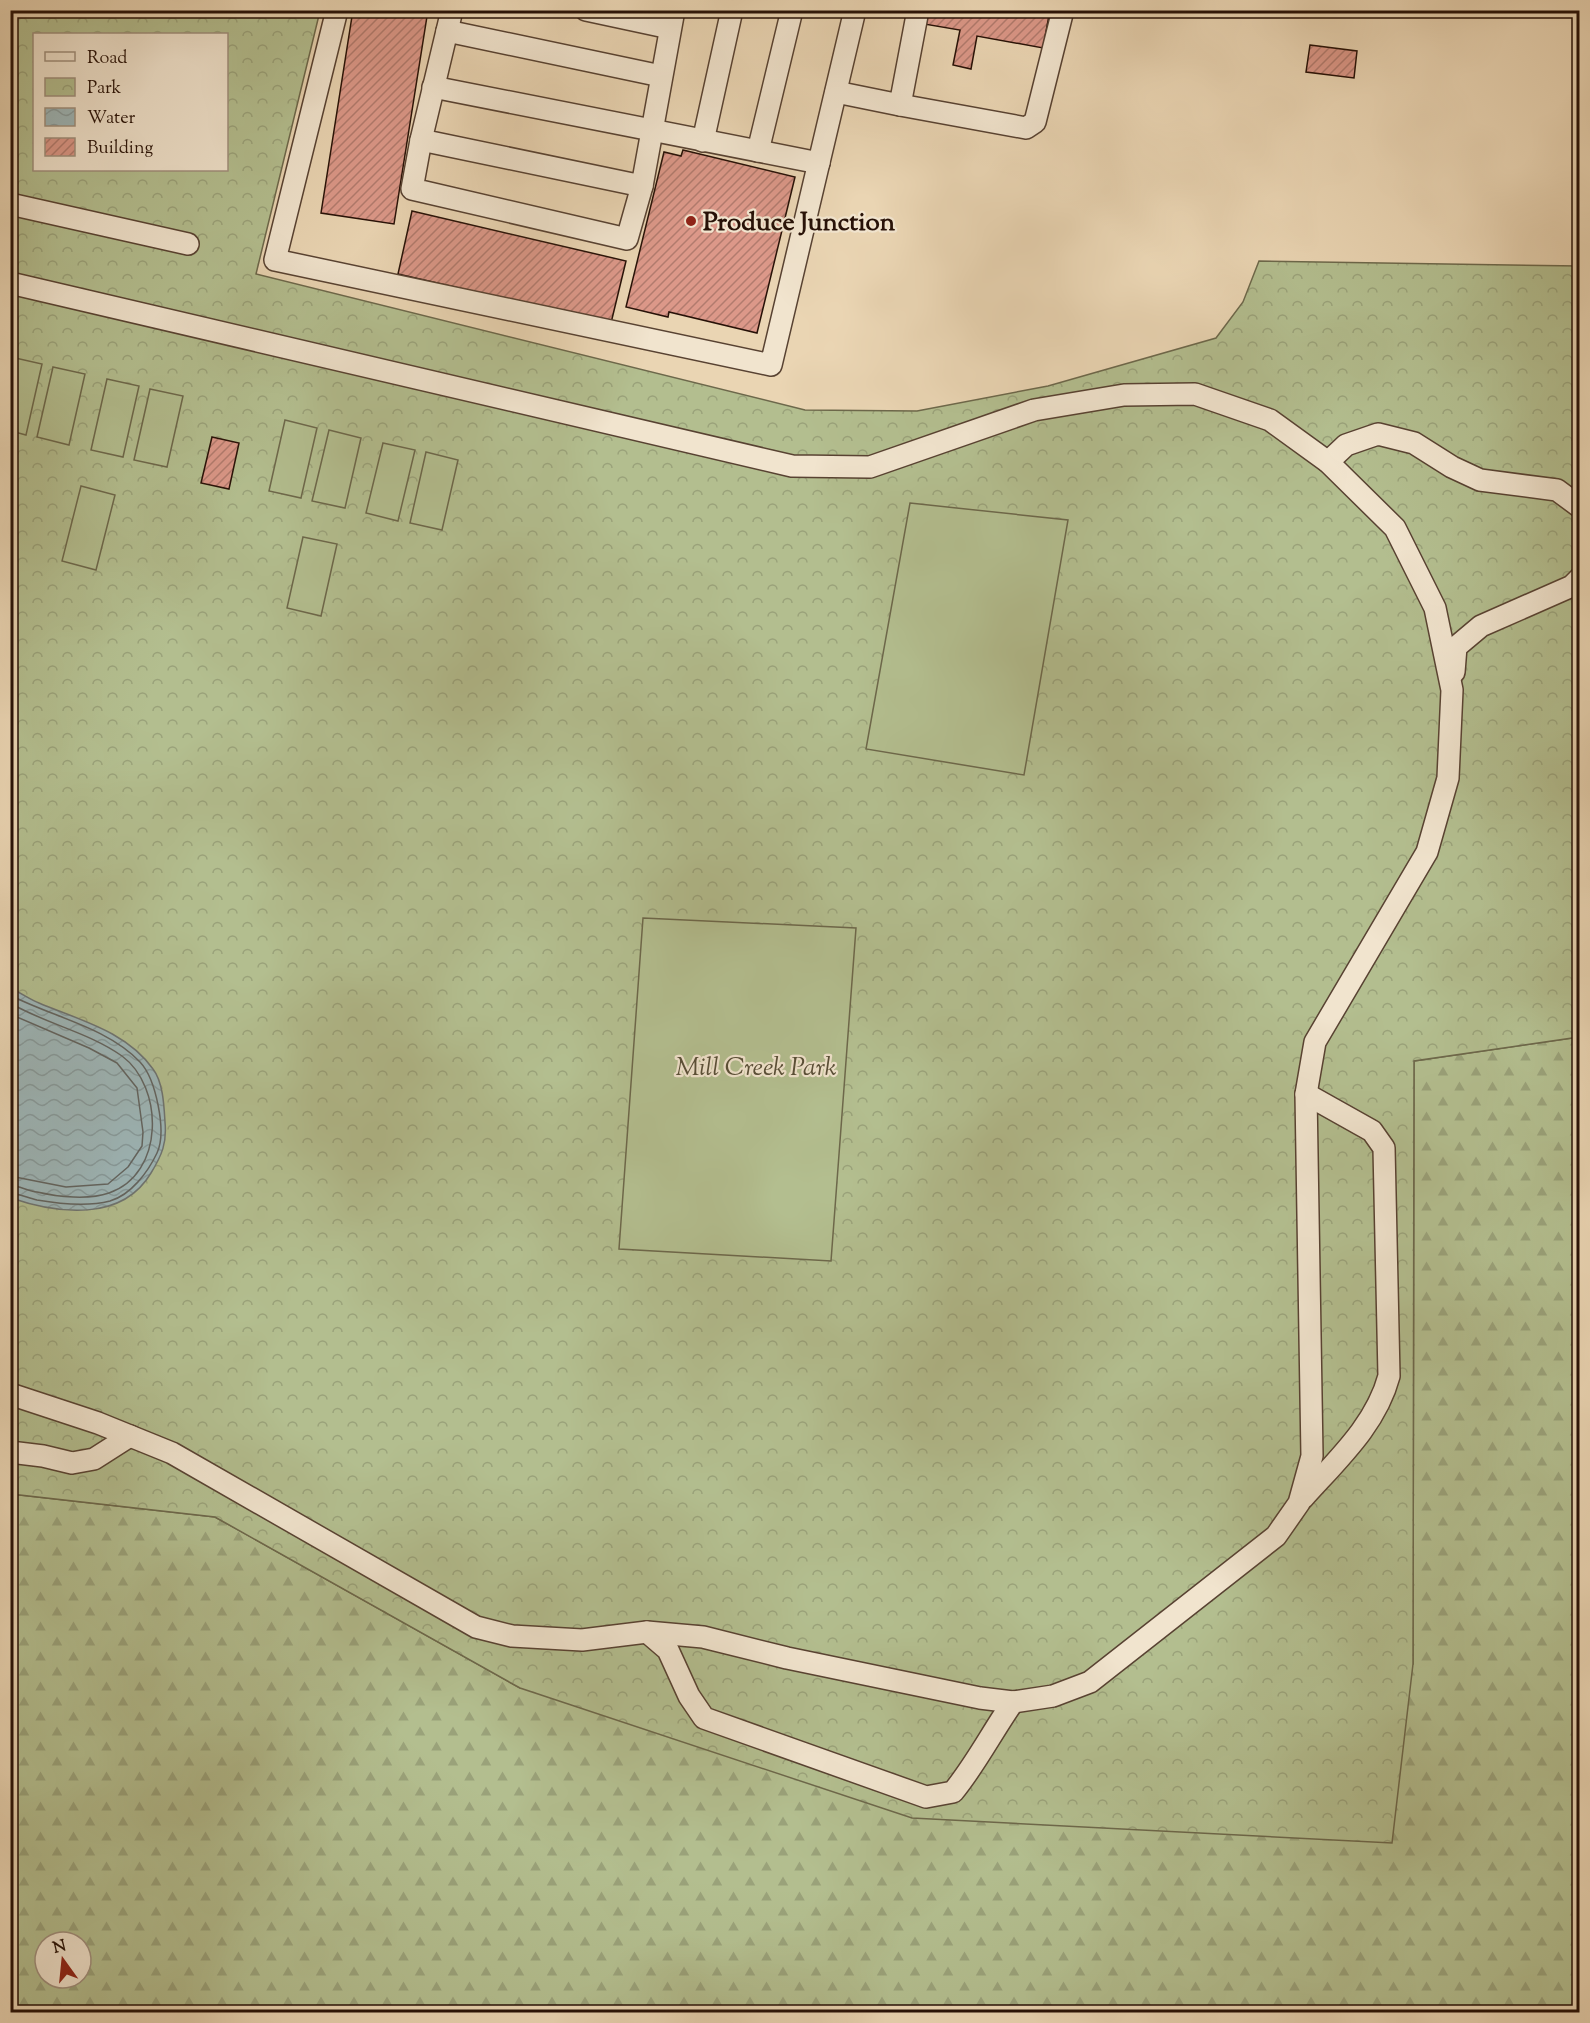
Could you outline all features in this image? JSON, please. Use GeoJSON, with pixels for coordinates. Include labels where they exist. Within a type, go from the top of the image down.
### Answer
{"type":"FeatureCollection","features":[{"type":"Feature","properties":{"kind":"lane"},"geometry":{"type":"LineString","coordinates":[[337,10],[275,260],[771,364],[855,10]]}},
{"type":"Feature","properties":{"kind":"lane"},"geometry":{"type":"LineString","coordinates":[[452,10],[421,140],[412,189],[627,239],[642,186],[672,19],[586,10]]}},
{"type":"Feature","properties":{"kind":"lane"},"geometry":{"type":"LineString","coordinates":[[703,141],[732,10]]}},
{"type":"Feature","properties":{"kind":"lane"},"geometry":{"type":"LineString","coordinates":[[758,151],[792,10]]}},
{"type":"Feature","properties":{"kind":"lane"},"geometry":{"type":"LineString","coordinates":[[900,105],[918,10]]}},
{"type":"Feature","properties":{"kind":"lane"},"geometry":{"type":"LineString","coordinates":[[836,92],[1026,128],[1035,122],[1063,10]]}},
{"type":"Feature","properties":{"kind":"lane"},"geometry":{"type":"LineString","coordinates":[[447,31],[661,76]]}},
{"type":"Feature","properties":{"kind":"lane"},"geometry":{"type":"LineString","coordinates":[[434,87],[819,163]]}},
{"type":"Feature","properties":{"kind":"lane"},"geometry":{"type":"LineString","coordinates":[[421,140],[642,186]]}},
{"type":"Feature","properties":{"kind":"lane"},"geometry":{"type":"LineString","coordinates":[[10,204],[188,244]]}},
{"type":"Feature","properties":{"kind":"lane"},"geometry":{"type":"LineString","coordinates":[[10,283],[792,466],[870,467],[1034,410],[1124,395],[1195,394],[1270,420],[1328,462],[1395,528],[1435,608],[1452,690]]}},
{"type":"Feature","properties":{"kind":"lane"},"geometry":{"type":"LineString","coordinates":[[1328,462],[1346,445],[1378,434],[1414,443],[1452,467],[1480,480],[1557,490],[1580,507]]}},
{"type":"Feature","properties":{"kind":"lane"},"geometry":{"type":"LineString","coordinates":[[1299,1503],[1312,1456],[1306,1094],[1315,1042],[1427,852],[1448,778],[1456,647],[1481,626],[1572,586],[1580,578]]}},
{"type":"Feature","properties":{"kind":"lane"},"geometry":{"type":"LineString","coordinates":[[10,1394],[172,1453],[476,1627],[512,1636],[582,1640],[646,1632],[703,1637],[798,1661],[1013,1702],[1053,1696],[1090,1682],[1276,1536],[1299,1503],[1368,1424],[1383,1400],[1389,1376],[1384,1148],[1372,1131],[1306,1094]]}},
{"type":"Feature","properties":{"kind":"lane"},"geometry":{"type":"LineString","coordinates":[[10,1452],[43,1456],[72,1464],[94,1458],[130,1436]]}},
{"type":"Feature","properties":{"kind":"lane"},"geometry":{"type":"LineString","coordinates":[[646,1632],[668,1650],[679,1669],[689,1696],[704,1718],[926,1797],[953,1792],[973,1767],[994,1729],[1013,1702]]}},
{"type":"Feature","properties":{"kind":"green space","name":"Mill Creek Park"},"geometry":{"type":"Polygon","coordinates":[[[11,11],[320,11],[256,274],[805,410],[917,411],[1048,386],[1216,338],[1243,302],[1259,261],[1579,266],[1579,1037],[1414,1061],[1413,1664],[1392,1843],[912,1818],[520,1688],[215,1517],[11,1494],[11,11]]]}},
{"type":"Feature","properties":{"kind":"green space"},"geometry":{"type":"Polygon","coordinates":[[[11,357],[42,364],[26,435],[11,431],[11,357]]]}},
{"type":"Feature","properties":{"kind":"green space"},"geometry":{"type":"Polygon","coordinates":[[[53,367],[85,374],[69,445],[37,437],[53,367]]]}},
{"type":"Feature","properties":{"kind":"green space"},"geometry":{"type":"Polygon","coordinates":[[[107,379],[139,386],[123,457],[91,450],[107,379]]]}},
{"type":"Feature","properties":{"kind":"green space"},"geometry":{"type":"Polygon","coordinates":[[[150,389],[183,396],[167,467],[134,460],[150,389]]]}},
{"type":"Feature","properties":{"kind":"green space"},"geometry":{"type":"Polygon","coordinates":[[[285,420],[317,428],[301,498],[269,491],[285,420]]]}},
{"type":"Feature","properties":{"kind":"green space"},"geometry":{"type":"Polygon","coordinates":[[[329,430],[361,438],[345,508],[312,501],[329,430]]]}},
{"type":"Feature","properties":{"kind":"green space"},"geometry":{"type":"Polygon","coordinates":[[[383,443],[415,450],[398,521],[366,513],[383,443]]]}},
{"type":"Feature","properties":{"kind":"green space"},"geometry":{"type":"Polygon","coordinates":[[[426,452],[458,460],[442,530],[410,523],[426,452]]]}},
{"type":"Feature","properties":{"kind":"green space"},"geometry":{"type":"Polygon","coordinates":[[[81,486],[115,495],[96,570],[62,561],[81,486]]]}},
{"type":"Feature","properties":{"kind":"green space"},"geometry":{"type":"Polygon","coordinates":[[[910,503],[1068,520],[1024,775],[866,749],[910,503]]]}},
{"type":"Feature","properties":{"kind":"green space"},"geometry":{"type":"Polygon","coordinates":[[[303,537],[337,544],[321,616],[287,608],[303,537]]]}},
{"type":"Feature","properties":{"kind":"green space"},"geometry":{"type":"Polygon","coordinates":[[[643,918],[856,928],[831,1261],[619,1249],[643,918]]]}},
{"type":"Feature","properties":{"kind":"green space"},"geometry":{"type":"Polygon","coordinates":[[[1579,1037],[1579,2012],[11,2012],[11,1494],[215,1517],[520,1688],[1413,1664],[1414,1061],[1579,1037]]]}},
{"type":"Feature","properties":{"kind":"water"},"geometry":{"type":"Polygon","coordinates":[[[11,989],[116,1036],[142,1056],[156,1074],[161,1087],[164,1108],[163,1149],[151,1173],[139,1189],[124,1200],[106,1207],[68,1210],[29,1204],[11,1198],[11,989]]]}},
{"type":"Feature","properties":{"kind":"building"},"geometry":{"type":"Polygon","coordinates":[[[353,10],[428,10],[394,224],[321,213],[353,10]]]}},
{"type":"Feature","properties":{"kind":"building"},"geometry":{"type":"Polygon","coordinates":[[[927,10],[1050,10],[1043,48],[977,36],[971,69],[953,65],[960,30],[924,24],[927,10]]]}},
{"type":"Feature","properties":{"kind":"building"},"geometry":{"type":"Polygon","coordinates":[[[1310,45],[1357,51],[1354,78],[1306,72],[1310,45]]]}},
{"type":"Feature","properties":{"kind":"building"},"geometry":{"type":"Polygon","coordinates":[[[683,150],[795,177],[757,333],[669,312],[668,317],[626,307],[664,152],[681,156],[683,150]]]}},
{"type":"Feature","properties":{"kind":"building"},"geometry":{"type":"Polygon","coordinates":[[[412,211],[626,261],[611,323],[398,274],[412,211]]]}},
{"type":"Feature","properties":{"kind":"building"},"geometry":{"type":"Polygon","coordinates":[[[212,437],[239,443],[229,489],[201,483],[212,437]]]}},
{"type":"Feature","properties":{"kind":"place","name":"Produce Junction"},"geometry":{"type":"Point","coordinates":[691,221]}}]}
